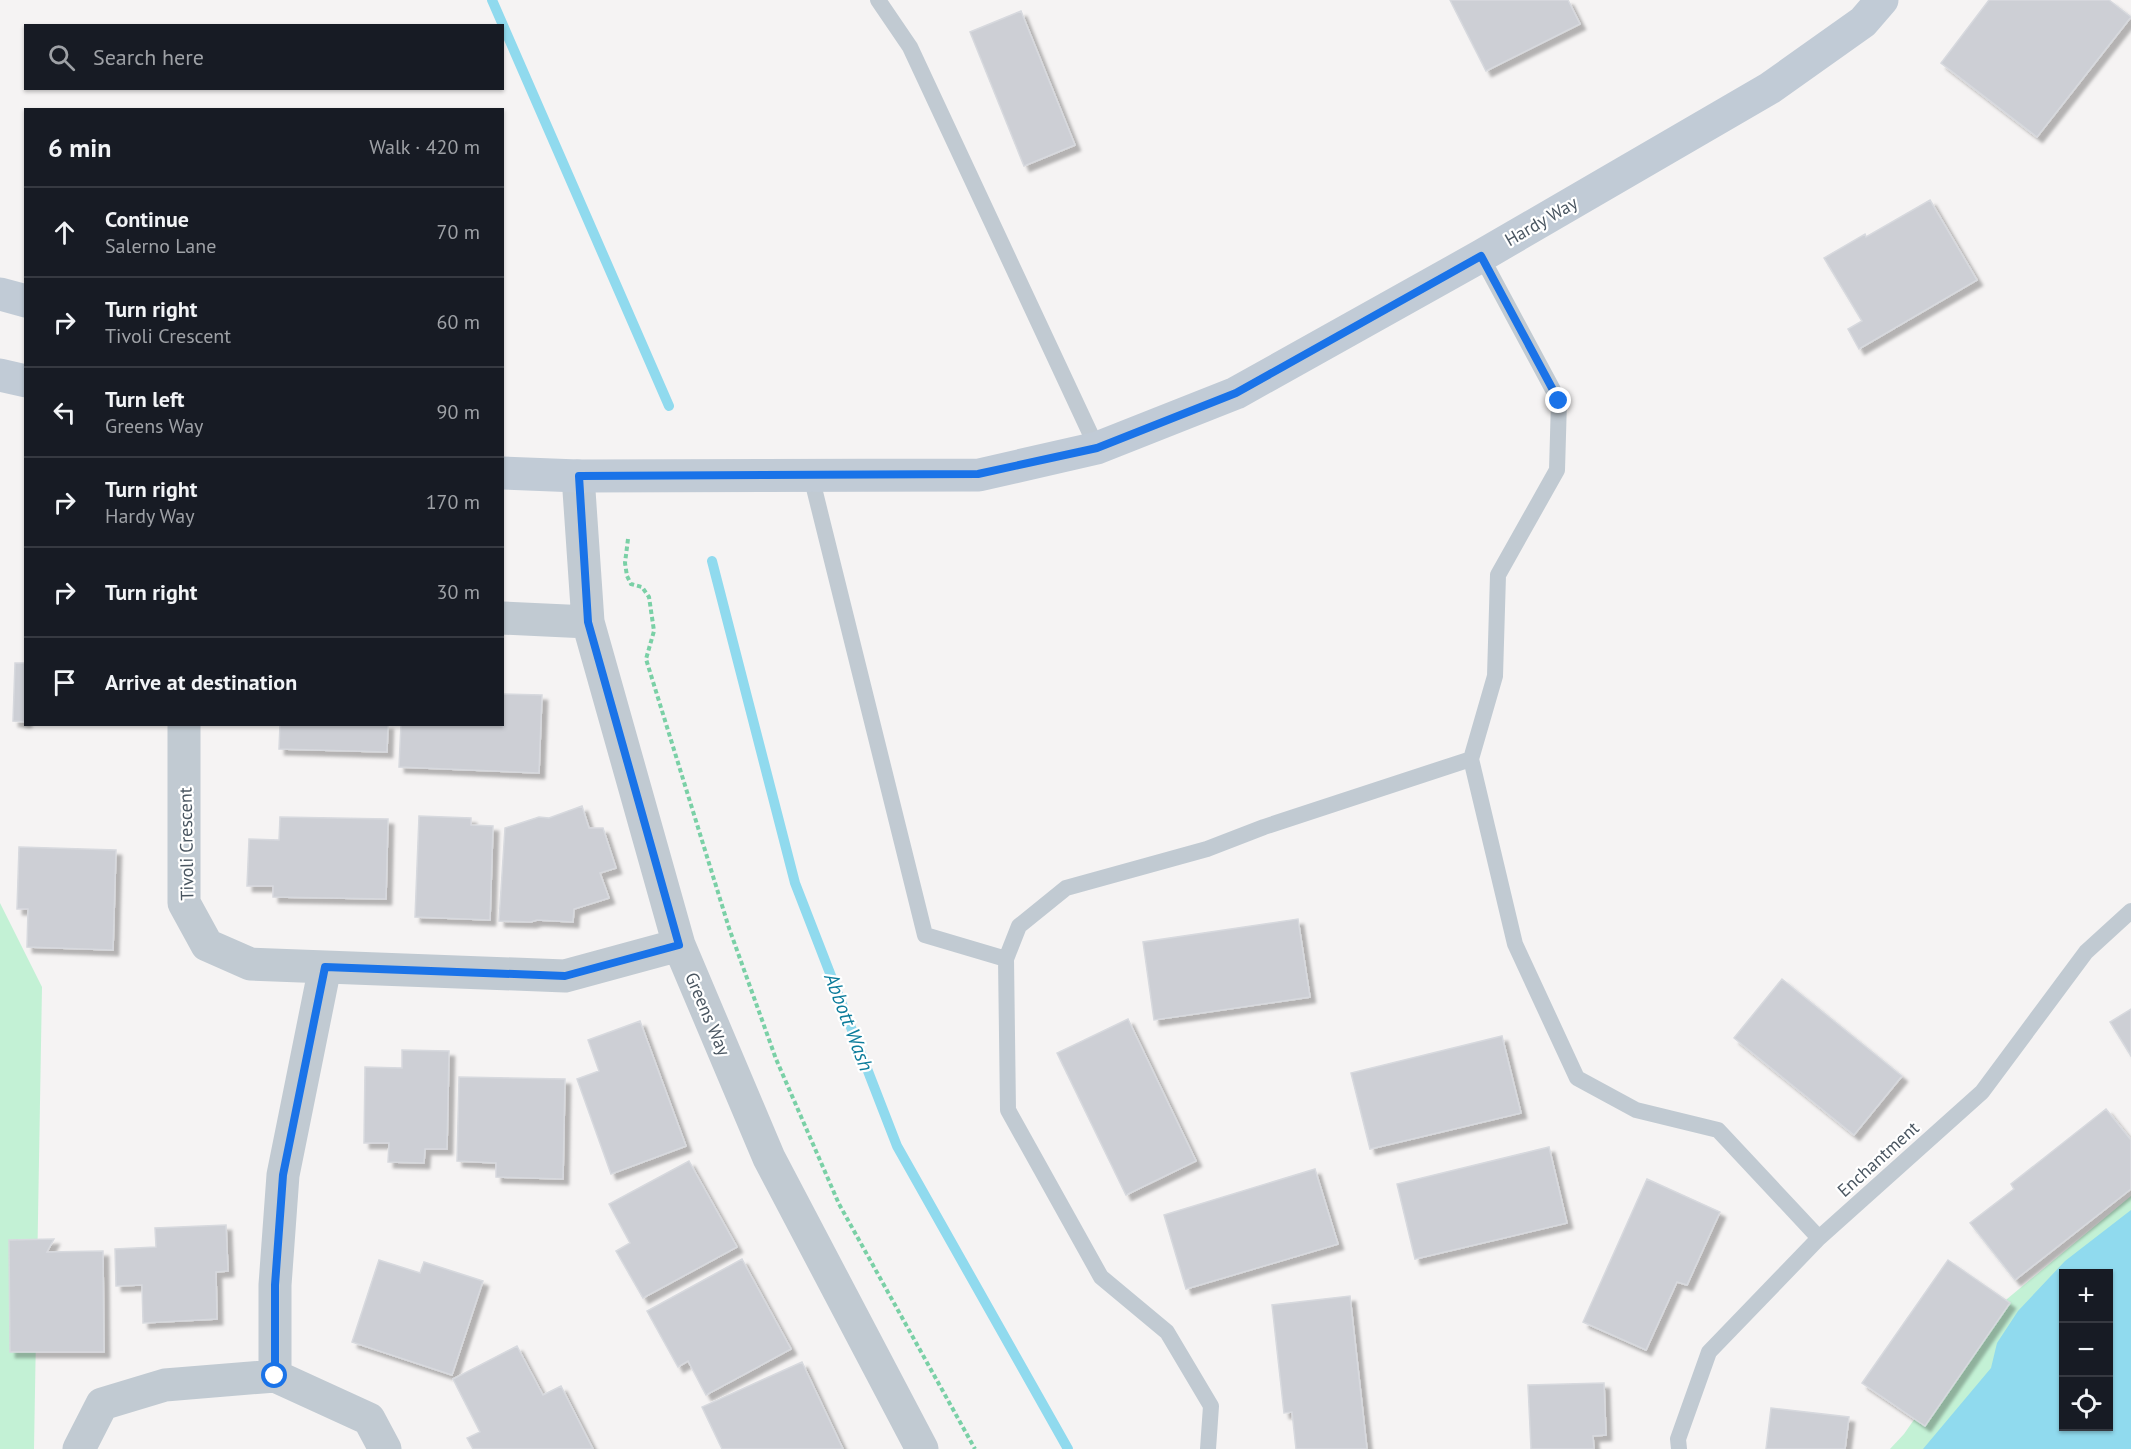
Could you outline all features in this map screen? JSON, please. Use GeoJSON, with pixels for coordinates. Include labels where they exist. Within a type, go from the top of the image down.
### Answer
{"type":"FeatureCollection","features":[{"type":"Feature","properties":{"kind":"main road","name":"Hardy Way"},"geometry":{"type":"LineString","coordinates":[[504,473],[579,476],[978,474],[1097,448],[1236,393],[1481,256],[1770,88],[1863,22],[1882,0]]}},
{"type":"Feature","properties":{"kind":"main road"},"geometry":{"type":"LineString","coordinates":[[0,294],[24,300]]}},
{"type":"Feature","properties":{"kind":"main road"},"geometry":{"type":"LineString","coordinates":[[0,375],[24,381]]}},
{"type":"Feature","properties":{"kind":"main road","name":"Hardy Way"},"geometry":{"type":"LineString","coordinates":[[504,457],[579,476]]}},
{"type":"Feature","properties":{"kind":"street","name":"Greens Way"},"geometry":{"type":"LineString","coordinates":[[579,476],[588,622],[679,945],[769,1158],[922,1449]]}},
{"type":"Feature","properties":{"kind":"street"},"geometry":{"type":"LineString","coordinates":[[504,618],[588,622]]}},
{"type":"Feature","properties":{"kind":"street","name":"Tivoli Crescent"},"geometry":{"type":"LineString","coordinates":[[184,726],[184,903],[207,945],[250,964],[565,976],[679,945]]}},
{"type":"Feature","properties":{"kind":"street"},"geometry":{"type":"LineString","coordinates":[[275,1376],[275,1285],[283,1175],[325,967]]}},
{"type":"Feature","properties":{"kind":"street"},"geometry":{"type":"LineString","coordinates":[[79,1449],[102,1404],[165,1385],[275,1376],[369,1419],[386,1449]]}},
{"type":"Feature","properties":{"kind":"lane"},"geometry":{"type":"LineString","coordinates":[[878,0],[910,47],[1097,448]]}},
{"type":"Feature","properties":{"kind":"lane"},"geometry":{"type":"LineString","coordinates":[[1481,256],[1559,401],[1557,470],[1498,575],[1495,675],[1471,759],[1515,944],[1577,1077],[1636,1110],[1718,1130],[1820,1238]]}},
{"type":"Feature","properties":{"kind":"lane"},"geometry":{"type":"LineString","coordinates":[[811,476],[925,935],[1006,959]]}},
{"type":"Feature","properties":{"kind":"lane"},"geometry":{"type":"LineString","coordinates":[[1208,1449],[1211,1406],[1167,1332],[1101,1277],[1008,1110],[1006,959],[1019,926],[1066,888],[1207,849],[1264,827],[1471,759]]}},
{"type":"Feature","properties":{"kind":"lane","name":"Enchantment"},"geometry":{"type":"LineString","coordinates":[[1678,1449],[1678,1439],[1709,1352],[1820,1238],[1982,1092],[2086,952],[2131,911]]}},
{"type":"Feature","properties":{"kind":"path"},"geometry":{"type":"LineString","coordinates":[[628,539],[625,563],[627,576],[631,584],[642,587],[649,597],[654,631],[646,659],[729,928],[776,1059],[839,1204],[975,1449]]}},
{"type":"Feature","properties":{"kind":"green space"},"geometry":{"type":"Polygon","coordinates":[[[0,903],[42,987],[34,1449],[0,1449],[0,903]]]}},
{"type":"Feature","properties":{"kind":"green space"},"geometry":{"type":"Polygon","coordinates":[[[2131,1196],[2131,1449],[1890,1449],[1904,1434],[1995,1309],[2131,1196]]]}},
{"type":"Feature","properties":{"kind":"water"},"geometry":{"type":"Polygon","coordinates":[[[2131,1210],[2131,1449],[1923,1449],[1991,1368],[1997,1343],[2018,1311],[2065,1261],[2131,1210]]]}},
{"type":"Feature","properties":{"kind":"building"},"geometry":{"type":"Polygon","coordinates":[[[1450,0],[1568,0],[1580,24],[1486,71],[1450,0]]]}},
{"type":"Feature","properties":{"kind":"building"},"geometry":{"type":"Polygon","coordinates":[[[1989,0],[2109,0],[2131,17],[2037,137],[1941,63],[1989,0]]]}},
{"type":"Feature","properties":{"kind":"building"},"geometry":{"type":"Polygon","coordinates":[[[1021,11],[1075,145],[1024,166],[970,32],[1021,11]]]}},
{"type":"Feature","properties":{"kind":"building"},"geometry":{"type":"Polygon","coordinates":[[[1930,200],[1977,280],[1859,349],[1848,329],[1862,321],[1824,258],[1930,200]]]}},
{"type":"Feature","properties":{"kind":"building"},"geometry":{"type":"Polygon","coordinates":[[[15,663],[24,663],[24,722],[13,721],[15,663]]]}},
{"type":"Feature","properties":{"kind":"building"},"geometry":{"type":"Polygon","coordinates":[[[504,694],[542,695],[539,773],[399,767],[401,726],[504,726],[504,694]]]}},
{"type":"Feature","properties":{"kind":"building"},"geometry":{"type":"Polygon","coordinates":[[[280,726],[388,726],[387,752],[279,749],[280,726]]]}},
{"type":"Feature","properties":{"kind":"building"},"geometry":{"type":"Polygon","coordinates":[[[582,806],[589,828],[603,828],[616,868],[600,873],[609,898],[574,909],[573,922],[499,921],[505,828],[539,817],[549,818],[582,806]]]}},
{"type":"Feature","properties":{"kind":"building"},"geometry":{"type":"Polygon","coordinates":[[[419,816],[471,818],[471,825],[493,826],[490,920],[415,917],[419,816]]]}},
{"type":"Feature","properties":{"kind":"building"},"geometry":{"type":"Polygon","coordinates":[[[280,817],[388,819],[386,899],[273,897],[273,886],[247,886],[249,839],[279,840],[280,817]]]}},
{"type":"Feature","properties":{"kind":"building"},"geometry":{"type":"Polygon","coordinates":[[[19,847],[116,850],[113,950],[27,947],[28,909],[17,909],[19,847]]]}},
{"type":"Feature","properties":{"kind":"building"},"geometry":{"type":"Polygon","coordinates":[[[1298,919],[1310,997],[1154,1020],[1143,942],[1298,919]]]}},
{"type":"Feature","properties":{"kind":"building"},"geometry":{"type":"Polygon","coordinates":[[[1782,979],[1902,1076],[1854,1135],[1734,1038],[1782,979]]]}},
{"type":"Feature","properties":{"kind":"building"},"geometry":{"type":"Polygon","coordinates":[[[2131,1009],[2131,1056],[2110,1022],[2131,1009]]]}},
{"type":"Feature","properties":{"kind":"building"},"geometry":{"type":"Polygon","coordinates":[[[1128,1019],[1196,1161],[1126,1195],[1057,1053],[1128,1019]]]}},
{"type":"Feature","properties":{"kind":"building"},"geometry":{"type":"Polygon","coordinates":[[[640,1021],[686,1146],[611,1174],[577,1079],[599,1071],[588,1040],[640,1021]]]}},
{"type":"Feature","properties":{"kind":"building"},"geometry":{"type":"Polygon","coordinates":[[[1502,1036],[1521,1113],[1370,1149],[1351,1073],[1502,1036]]]}},
{"type":"Feature","properties":{"kind":"building"},"geometry":{"type":"Polygon","coordinates":[[[402,1050],[449,1051],[447,1149],[425,1149],[424,1163],[388,1162],[389,1143],[364,1143],[365,1067],[402,1068],[402,1050]]]}},
{"type":"Feature","properties":{"kind":"building"},"geometry":{"type":"Polygon","coordinates":[[[459,1077],[565,1079],[563,1179],[496,1177],[496,1163],[457,1161],[459,1077]]]}},
{"type":"Feature","properties":{"kind":"building"},"geometry":{"type":"Polygon","coordinates":[[[2106,1109],[2131,1140],[2131,1189],[2015,1280],[1970,1223],[2014,1189],[2011,1184],[2106,1109]]]}},
{"type":"Feature","properties":{"kind":"building"},"geometry":{"type":"Polygon","coordinates":[[[1549,1147],[1567,1223],[1415,1259],[1397,1184],[1549,1147]]]}},
{"type":"Feature","properties":{"kind":"building"},"geometry":{"type":"Polygon","coordinates":[[[689,1161],[737,1247],[643,1298],[616,1251],[630,1243],[609,1204],[689,1161]]]}},
{"type":"Feature","properties":{"kind":"building"},"geometry":{"type":"Polygon","coordinates":[[[1315,1169],[1338,1244],[1186,1289],[1164,1215],[1315,1169]]]}},
{"type":"Feature","properties":{"kind":"building"},"geometry":{"type":"Polygon","coordinates":[[[1647,1179],[1720,1212],[1687,1285],[1677,1282],[1646,1350],[1583,1322],[1647,1179]]]}},
{"type":"Feature","properties":{"kind":"building"},"geometry":{"type":"Polygon","coordinates":[[[226,1225],[228,1271],[216,1272],[217,1319],[143,1323],[142,1285],[116,1286],[115,1249],[156,1247],[155,1228],[226,1225]]]}},
{"type":"Feature","properties":{"kind":"building"},"geometry":{"type":"Polygon","coordinates":[[[54,1239],[47,1252],[103,1251],[104,1352],[10,1352],[9,1240],[54,1239]]]}},
{"type":"Feature","properties":{"kind":"building"},"geometry":{"type":"Polygon","coordinates":[[[742,1259],[791,1349],[706,1395],[688,1361],[678,1367],[647,1311],[742,1259]]]}},
{"type":"Feature","properties":{"kind":"building"},"geometry":{"type":"Polygon","coordinates":[[[379,1260],[420,1273],[424,1262],[483,1281],[452,1375],[352,1342],[379,1260]]]}},
{"type":"Feature","properties":{"kind":"building"},"geometry":{"type":"Polygon","coordinates":[[[1948,1260],[2010,1303],[1925,1426],[1862,1383],[1948,1260]]]}},
{"type":"Feature","properties":{"kind":"building"},"geometry":{"type":"Polygon","coordinates":[[[1350,1296],[1367,1449],[1296,1449],[1292,1412],[1284,1413],[1272,1305],[1350,1296]]]}},
{"type":"Feature","properties":{"kind":"building"},"geometry":{"type":"Polygon","coordinates":[[[517,1346],[543,1395],[561,1386],[593,1449],[473,1449],[467,1438],[480,1432],[453,1379],[517,1346]]]}},
{"type":"Feature","properties":{"kind":"building"},"geometry":{"type":"Polygon","coordinates":[[[802,1362],[843,1449],[722,1449],[702,1407],[802,1362]]]}},
{"type":"Feature","properties":{"kind":"building"},"geometry":{"type":"Polygon","coordinates":[[[1604,1383],[1606,1435],[1593,1436],[1594,1449],[1531,1449],[1528,1385],[1604,1383]]]}},
{"type":"Feature","properties":{"kind":"building"},"geometry":{"type":"Polygon","coordinates":[[[1771,1408],[1849,1417],[1845,1449],[1766,1449],[1771,1408]]]}},
{"type":"Feature","properties":{"kind":"waterway"},"geometry":{"type":"LineString","coordinates":[[492,0],[502,24]]}},
{"type":"Feature","properties":{"kind":"waterway"},"geometry":{"type":"LineString","coordinates":[[504,28],[669,406]]}},
{"type":"Feature","properties":{"kind":"waterway","name":"Abbott Wash"},"geometry":{"type":"LineString","coordinates":[[712,561],[795,883],[897,1146],[1068,1449]]}},
{"type":"Feature","properties":{"kind":"route"},"geometry":{"type":"LineString","coordinates":[[275,1376],[275,1285],[283,1175],[325,967],[565,976],[679,945],[588,622],[579,476],[978,474],[1097,448],[1236,393],[1481,256],[1559,401]]}}]}
